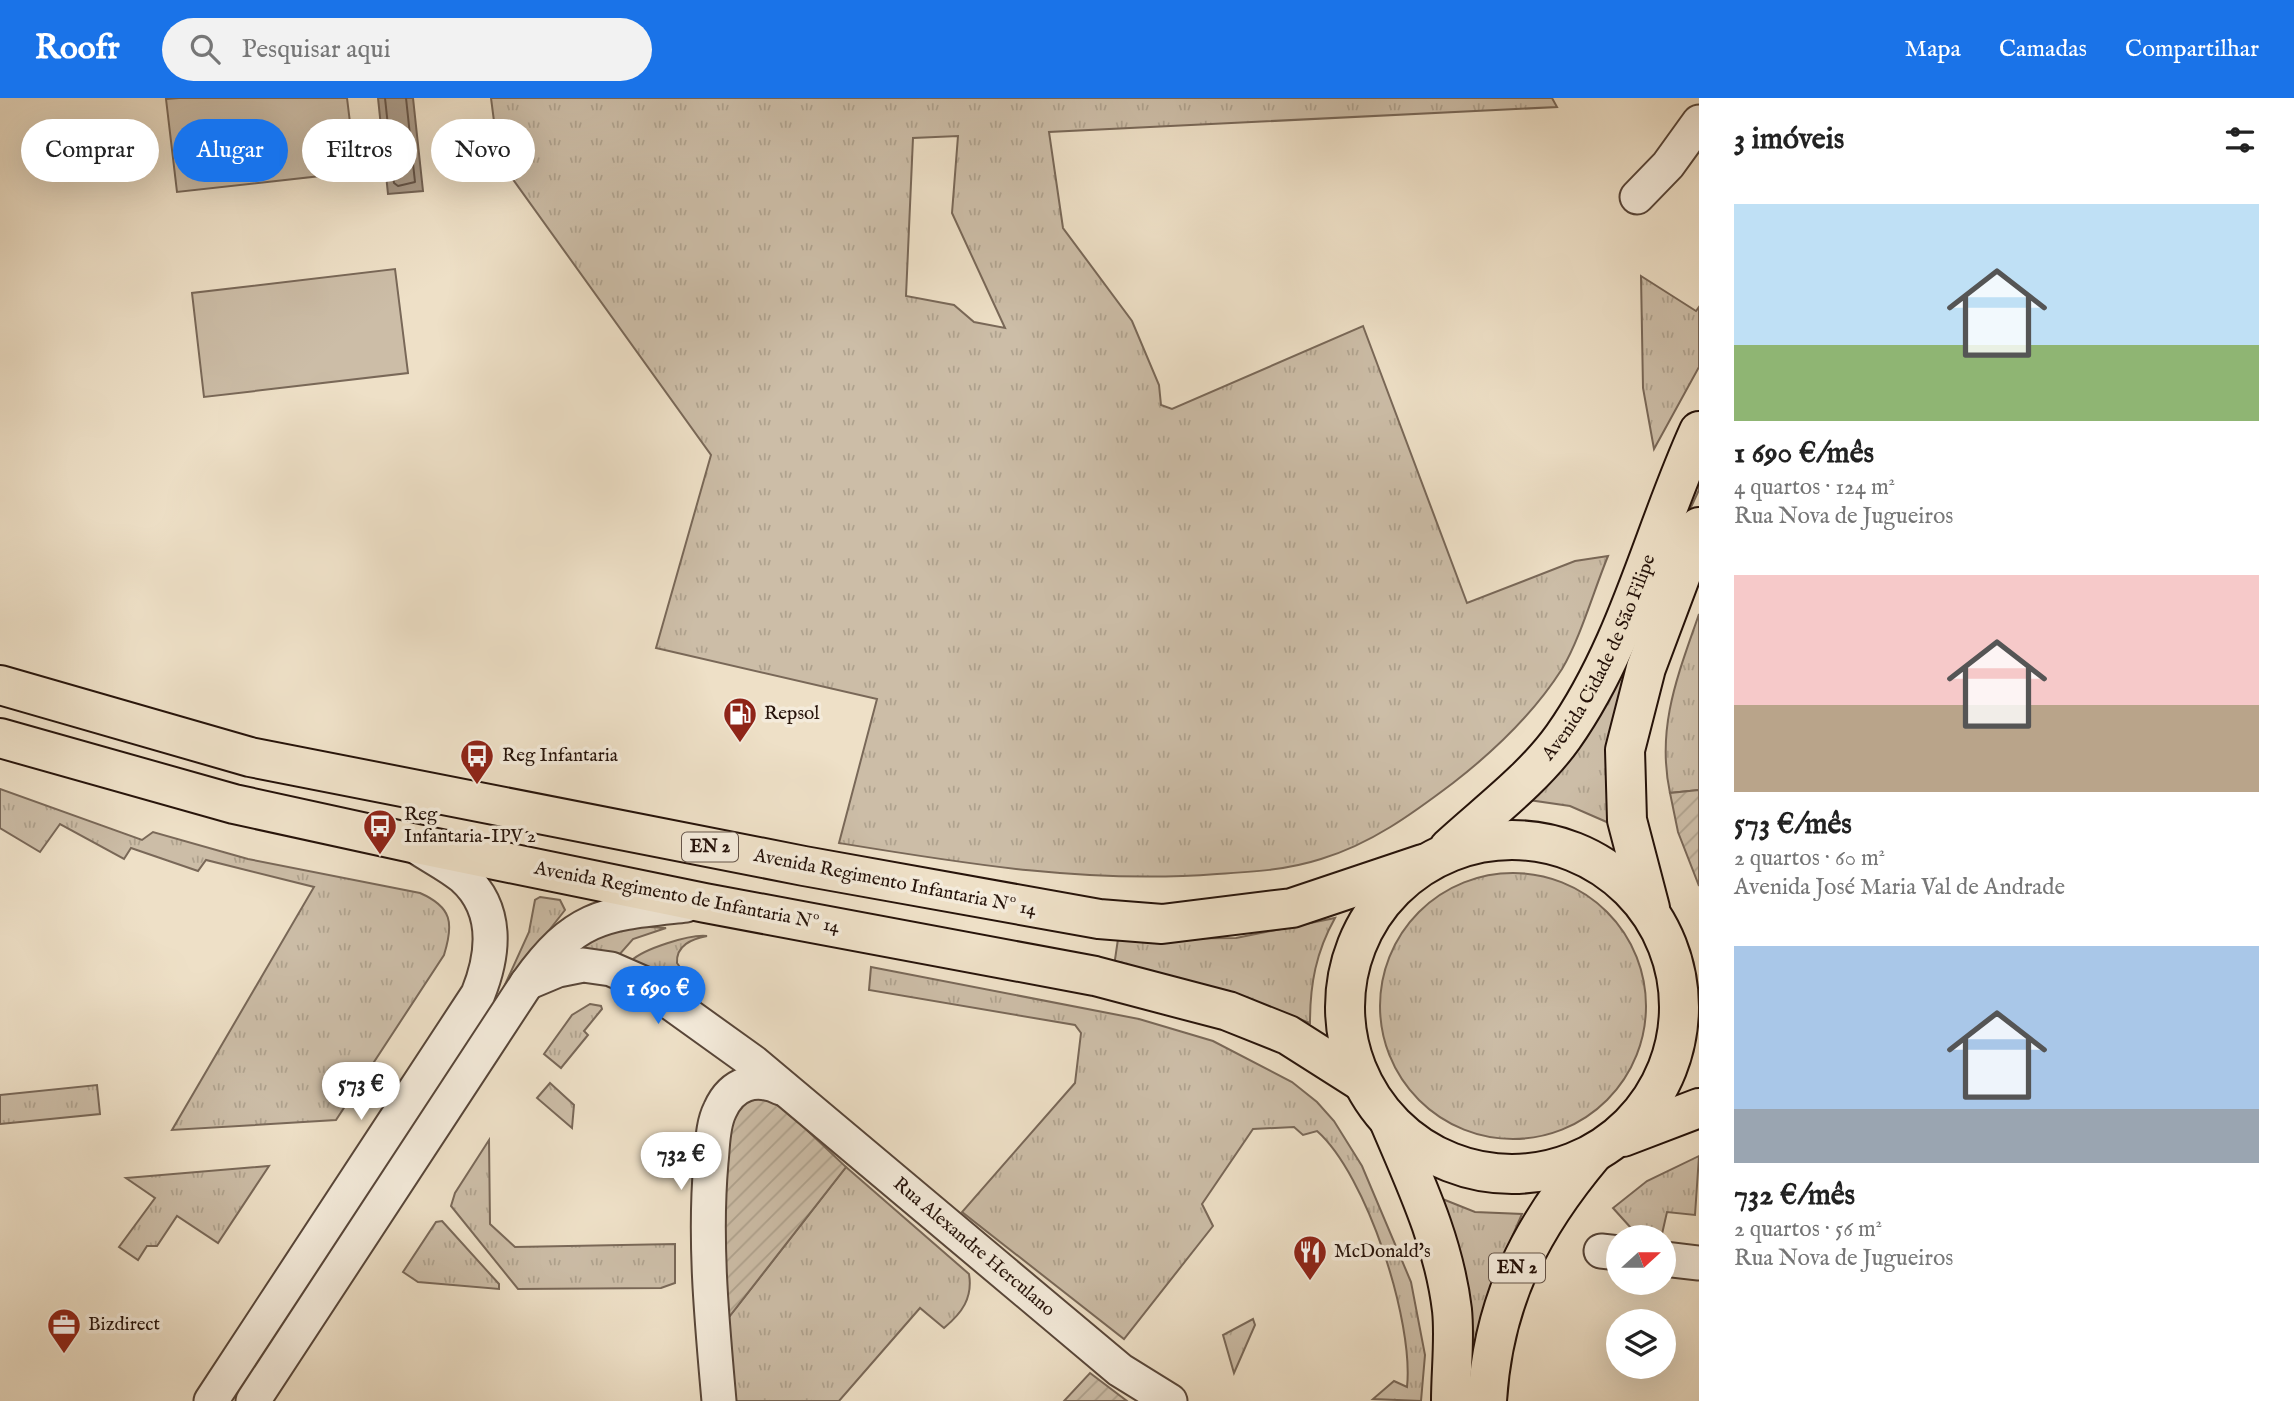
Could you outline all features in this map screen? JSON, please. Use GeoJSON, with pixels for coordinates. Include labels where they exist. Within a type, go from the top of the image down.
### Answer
{"type":"FeatureCollection","features":[{"type":"Feature","properties":{"kind":"main road","name":"Avenida Cidade de São Filipe"},"geometry":{"type":"LineString","coordinates":[[1435,857],[1537,766],[1563,737],[1613,652],[1675,484],[1699,431]]}},
{"type":"Feature","properties":{"kind":"main road","name":"Avenida Cidade de São Filipe"},"geometry":{"type":"LineString","coordinates":[[1658,923],[1627,820],[1625,750],[1646,668],[1699,527]]}},
{"type":"Feature","properties":{"kind":"main road","name":"Avenida Regimento Infantaria Nº 14"},"geometry":{"type":"LineString","coordinates":[[0,685],[250,757],[818,869],[1099,919],[1162,924],[1292,908],[1435,857]]}},
{"type":"Feature","properties":{"kind":"main road","name":"Avenida Regimento de Infantaria Nº 14"},"geometry":{"type":"LineString","coordinates":[[0,738],[234,804],[412,843],[705,903],[1095,976],[1228,1011],[1288,1035],[1362,1082]]}},
{"type":"Feature","properties":{"kind":"main road","name":"EN 2"},"geometry":{"type":"LineString","coordinates":[[1487,1401],[1497,1322],[1516,1270],[1547,1213],[1604,1147],[1638,1120],[1667,1074],[1681,1021],[1675,964],[1658,923],[1623,880],[1581,853],[1532,839],[1482,841],[1435,857],[1390,891],[1358,939],[1345,994],[1349,1049],[1362,1082],[1389,1121],[1405,1137],[1450,1164],[1497,1175],[1546,1170],[1604,1147]]}},
{"type":"Feature","properties":{"kind":"main road"},"geometry":{"type":"LineString","coordinates":[[1658,923],[1699,965]]}},
{"type":"Feature","properties":{"kind":"main road"},"geometry":{"type":"LineString","coordinates":[[1604,1147],[1699,1108]]}},
{"type":"Feature","properties":{"kind":"main road","name":"EN 2"},"geometry":{"type":"LineString","coordinates":[[1389,1121],[1425,1206],[1445,1270],[1452,1317],[1451,1401]]}},
{"type":"Feature","properties":{"kind":"street"},"geometry":{"type":"LineString","coordinates":[[1637,197],[1668,165],[1699,122]]}},
{"type":"Feature","properties":{"kind":"street"},"geometry":{"type":"LineString","coordinates":[[211,1401],[478,994],[487,970],[492,949],[491,932],[477,896],[464,878],[412,843]]}},
{"type":"Feature","properties":{"kind":"street"},"geometry":{"type":"LineString","coordinates":[[253,1401],[527,983],[562,940],[599,918],[705,903]]}},
{"type":"Feature","properties":{"kind":"street","name":"Rua Alexandre Herculano"},"geometry":{"type":"LineString","coordinates":[[527,983],[558,970],[583,965],[611,969],[643,983],[753,1062],[1120,1370],[1170,1401]]}},
{"type":"Feature","properties":{"kind":"street"},"geometry":{"type":"LineString","coordinates":[[719,1401],[708,1199],[714,1127],[730,1095],[753,1080],[765,1080],[781,1088]]}},
{"type":"Feature","properties":{"kind":"street"},"geometry":{"type":"LineString","coordinates":[[1676,1260],[1699,1263]]}},
{"type":"Feature","properties":{"kind":"green space"},"geometry":{"type":"Polygon","coordinates":[[[347,98],[350,119],[302,119],[302,178],[288,180],[288,119],[173,119],[173,158],[166,99],[347,98]]]}},
{"type":"Feature","properties":{"kind":"green space"},"geometry":{"type":"Polygon","coordinates":[[[491,98],[1552,98],[1557,107],[1049,132],[1063,228],[1132,321],[1159,385],[1161,405],[1172,409],[1363,326],[1467,603],[1575,561],[1608,556],[1575,643],[1562,669],[1539,701],[1512,731],[1468,771],[1422,806],[1374,837],[1339,853],[1282,868],[1169,876],[1121,876],[981,865],[839,843],[877,699],[656,648],[711,455],[515,182],[535,182],[535,119],[494,119],[491,98]],[[958,136],[913,138],[906,296],[954,305],[974,322],[1005,328],[952,213],[958,136]]]}},
{"type":"Feature","properties":{"kind":"green space"},"geometry":{"type":"Polygon","coordinates":[[[176,182],[266,182],[177,192],[176,182]]]}},
{"type":"Feature","properties":{"kind":"green space"},"geometry":{"type":"Polygon","coordinates":[[[395,269],[408,373],[204,397],[192,293],[395,269]]]}},
{"type":"Feature","properties":{"kind":"green space"},"geometry":{"type":"Polygon","coordinates":[[[1641,276],[1696,311],[1699,307],[1699,367],[1654,449],[1643,388],[1641,276]]]}},
{"type":"Feature","properties":{"kind":"green space"},"geometry":{"type":"Polygon","coordinates":[[[1699,476],[1699,490],[1686,518],[1609,823],[1570,806],[1529,800],[1548,784],[1584,735],[1699,476]]]}},
{"type":"Feature","properties":{"kind":"green space"},"geometry":{"type":"Polygon","coordinates":[[[1699,614],[1699,790],[1670,793],[1666,769],[1667,723],[1677,680],[1699,614]]]}},
{"type":"Feature","properties":{"kind":"green space"},"geometry":{"type":"Polygon","coordinates":[[[0,789],[142,840],[153,832],[248,859],[420,893],[439,904],[448,917],[449,934],[444,955],[336,1120],[172,1130],[314,887],[206,860],[198,871],[131,848],[124,859],[60,824],[40,852],[0,828],[0,789]]]}},
{"type":"Feature","properties":{"kind":"green space"},"geometry":{"type":"Polygon","coordinates":[[[1699,790],[1699,886],[1678,832],[1670,793],[1699,790]]]}},
{"type":"Feature","properties":{"kind":"green space"},"geometry":{"type":"Polygon","coordinates":[[[1500,873],[1526,873],[1552,878],[1576,888],[1598,903],[1616,921],[1631,943],[1641,967],[1646,1006],[1641,1045],[1631,1069],[1616,1091],[1598,1109],[1576,1124],[1552,1134],[1526,1139],[1500,1139],[1474,1134],[1450,1124],[1428,1109],[1410,1091],[1395,1069],[1385,1045],[1380,1019],[1380,993],[1385,967],[1395,943],[1410,921],[1428,903],[1450,888],[1474,878],[1500,873]]]}},
{"type":"Feature","properties":{"kind":"green space"},"geometry":{"type":"Polygon","coordinates":[[[540,897],[560,900],[565,910],[503,989],[529,932],[535,900],[540,897]]]}},
{"type":"Feature","properties":{"kind":"green space"},"geometry":{"type":"Polygon","coordinates":[[[1335,918],[1315,969],[1310,1023],[1231,993],[1113,973],[1118,939],[1236,938],[1335,918]]]}},
{"type":"Feature","properties":{"kind":"green space"},"geometry":{"type":"Polygon","coordinates":[[[635,926],[666,928],[633,939],[619,955],[577,948],[600,932],[635,926]]]}},
{"type":"Feature","properties":{"kind":"green space"},"geometry":{"type":"Polygon","coordinates":[[[707,936],[682,947],[677,963],[687,977],[677,983],[631,961],[667,943],[707,936]]]}},
{"type":"Feature","properties":{"kind":"green space"},"geometry":{"type":"Polygon","coordinates":[[[871,967],[1139,1019],[1213,1041],[1292,1082],[1317,1102],[1334,1121],[1362,1166],[1411,1282],[1425,1355],[1421,1401],[1373,1399],[1394,1381],[1407,1387],[1403,1326],[1395,1289],[1369,1214],[1336,1152],[1317,1131],[1303,1135],[1294,1127],[1253,1129],[1202,1204],[1213,1226],[1124,1339],[962,1212],[1075,1083],[1081,1033],[1075,1025],[869,990],[871,967]]]}},
{"type":"Feature","properties":{"kind":"green space"},"geometry":{"type":"Polygon","coordinates":[[[590,1004],[601,1006],[602,1009],[584,1031],[588,1035],[561,1068],[544,1054],[572,1015],[590,1004]]]}},
{"type":"Feature","properties":{"kind":"green space"},"geometry":{"type":"Polygon","coordinates":[[[550,1083],[574,1105],[572,1128],[537,1098],[550,1083]]]}},
{"type":"Feature","properties":{"kind":"green space"},"geometry":{"type":"Polygon","coordinates":[[[97,1085],[100,1114],[0,1124],[0,1095],[97,1085]]]}},
{"type":"Feature","properties":{"kind":"green space"},"geometry":{"type":"Polygon","coordinates":[[[740,1096],[774,1099],[846,1167],[722,1326],[719,1139],[740,1096]]]}},
{"type":"Feature","properties":{"kind":"green space"},"geometry":{"type":"Polygon","coordinates":[[[489,1140],[490,1224],[515,1247],[675,1244],[675,1283],[661,1288],[518,1289],[451,1206],[455,1193],[489,1140]]]}},
{"type":"Feature","properties":{"kind":"green space"},"geometry":{"type":"Polygon","coordinates":[[[1699,1156],[1695,1215],[1667,1212],[1664,1225],[1628,1225],[1613,1208],[1647,1181],[1699,1156]]]}},
{"type":"Feature","properties":{"kind":"green space"},"geometry":{"type":"Polygon","coordinates":[[[269,1166],[218,1243],[177,1216],[157,1246],[147,1246],[138,1260],[119,1247],[155,1198],[126,1178],[269,1166]]]}},
{"type":"Feature","properties":{"kind":"green space"},"geometry":{"type":"Polygon","coordinates":[[[846,1167],[969,1274],[968,1298],[956,1317],[944,1328],[920,1308],[839,1401],[732,1401],[722,1326],[846,1167]]]}},
{"type":"Feature","properties":{"kind":"green space"},"geometry":{"type":"Polygon","coordinates":[[[1440,1198],[1475,1212],[1522,1214],[1498,1269],[1473,1357],[1468,1305],[1440,1198]]]}},
{"type":"Feature","properties":{"kind":"green space"},"geometry":{"type":"Polygon","coordinates":[[[442,1221],[499,1284],[499,1289],[418,1282],[403,1272],[436,1222],[442,1221]]]}},
{"type":"Feature","properties":{"kind":"green space"},"geometry":{"type":"Polygon","coordinates":[[[1253,1319],[1255,1325],[1234,1373],[1223,1335],[1253,1319]]]}},
{"type":"Feature","properties":{"kind":"green space"},"geometry":{"type":"Polygon","coordinates":[[[1090,1373],[1127,1401],[1064,1401],[1090,1373]]]}},
{"type":"Feature","properties":{"kind":"water"},"geometry":{"type":"Polygon","coordinates":[[[378,98],[413,98],[415,119],[380,119],[378,98]]]}},
{"type":"Feature","properties":{"kind":"water"},"geometry":{"type":"Polygon","coordinates":[[[417,135],[423,191],[388,194],[387,182],[417,182],[417,135]]]}},
{"type":"Feature","properties":{"kind":"place","name":"Repsol"},"geometry":{"type":"Point","coordinates":[740,744]}},
{"type":"Feature","properties":{"kind":"place","name":"Reg Infantaria"},"geometry":{"type":"Point","coordinates":[477,786]}},
{"type":"Feature","properties":{"kind":"place","name":"Reg Infantaria-IPV 2"},"geometry":{"type":"Point","coordinates":[380,856]}},
{"type":"Feature","properties":{"kind":"place","name":"McDonald's"},"geometry":{"type":"Point","coordinates":[1310,1282]}},
{"type":"Feature","properties":{"kind":"place","name":"Bizdirect"},"geometry":{"type":"Point","coordinates":[64,1355]}}]}
